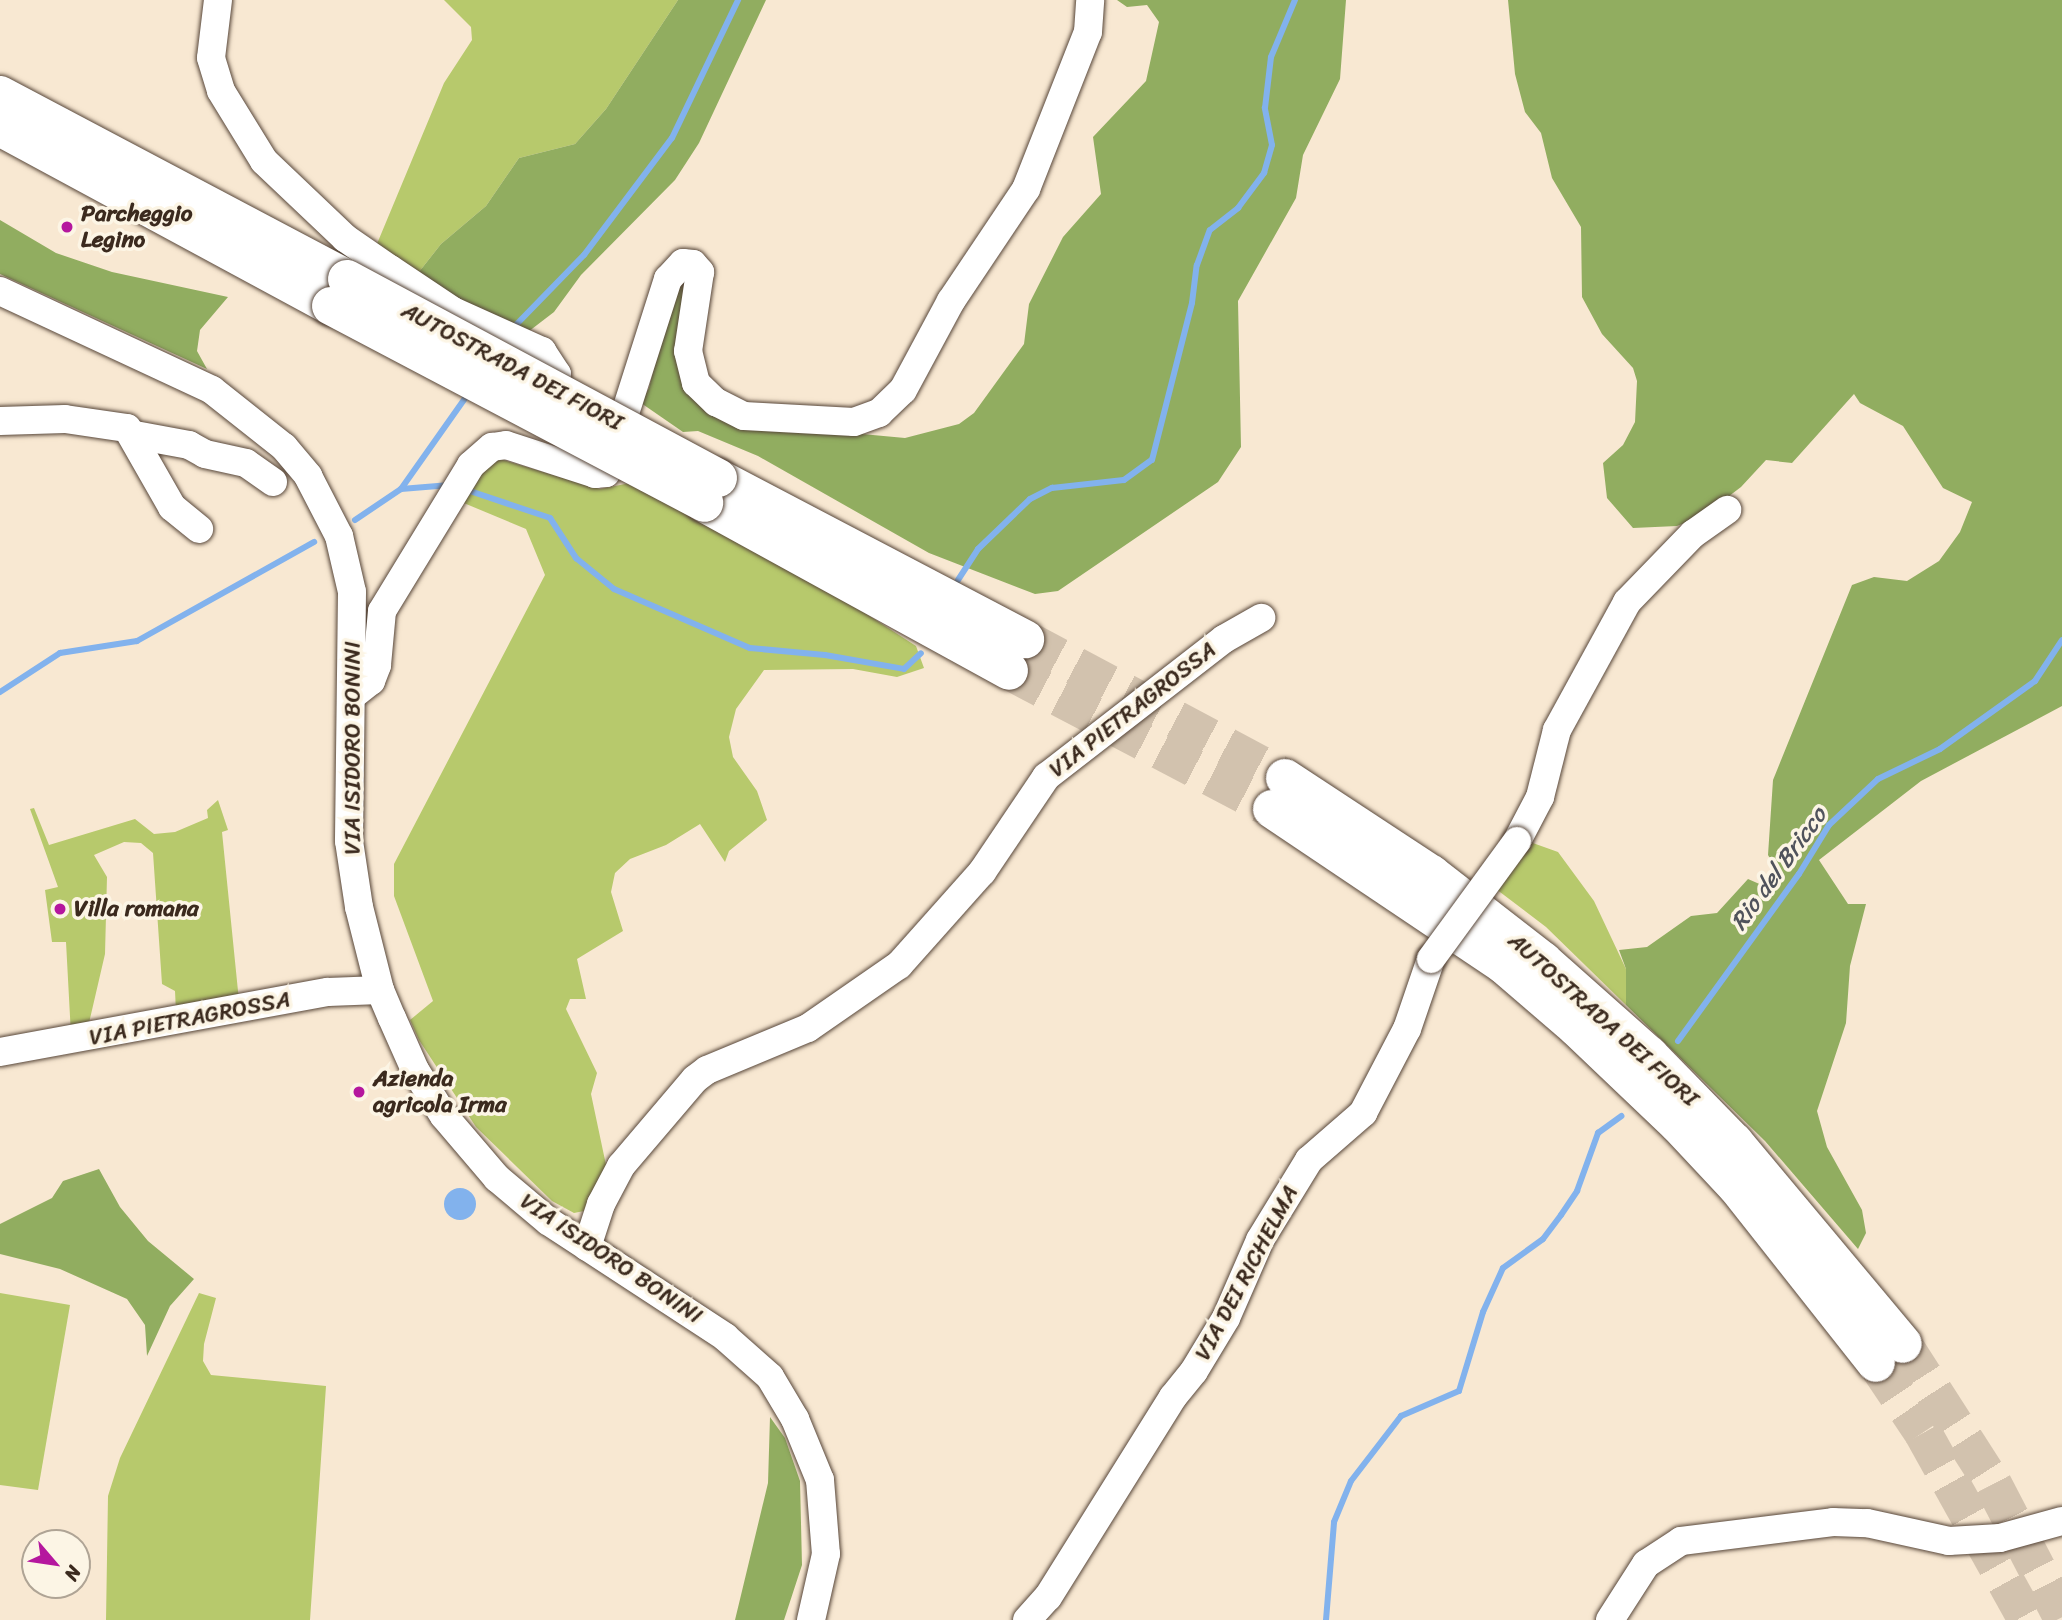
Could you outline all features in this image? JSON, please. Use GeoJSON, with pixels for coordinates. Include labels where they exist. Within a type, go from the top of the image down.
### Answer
{"type":"FeatureCollection","features":[{"type":"Feature","properties":{"kind":"highway","name":"AUTOSTRADA DEI FIORI"},"geometry":{"type":"LineString","coordinates":[[0,95],[339,293]]}},
{"type":"Feature","properties":{"kind":"highway","name":"AUTOSTRADA DEI FIORI"},"geometry":{"type":"LineString","coordinates":[[0,127],[339,293],[1017,655]]}},
{"type":"Feature","properties":{"kind":"highway","name":"AUTOSTRADA DEI FIORI"},"geometry":{"type":"LineString","coordinates":[[1279,794],[1431,874],[1543,961],[1649,1055],[1734,1142],[1890,1353]]}},
{"type":"Feature","properties":{"kind":"street"},"geometry":{"type":"LineString","coordinates":[[218,0],[211,58],[221,91],[264,161],[345,237],[390,269],[453,311],[542,351],[557,374],[551,398],[533,433],[516,446]]}},
{"type":"Feature","properties":{"kind":"street"},"geometry":{"type":"LineString","coordinates":[[353,695],[371,681],[377,665],[382,611],[471,465],[492,447],[516,446],[595,474],[606,474],[668,279],[683,263],[694,264],[700,272],[688,351],[696,383],[716,402],[744,416],[854,422],[879,413],[903,390],[951,301],[1026,189],[1088,32],[1090,0]]}},
{"type":"Feature","properties":{"kind":"street","name":"VIA ISIDORO BONINI"},"geometry":{"type":"LineString","coordinates":[[0,292],[212,390],[284,447],[308,476],[339,536],[352,592],[353,695],[349,841],[359,907],[380,990],[415,1070],[444,1116],[497,1178],[587,1247],[749,1356],[769,1377],[795,1419],[820,1480],[825,1520],[821,1588],[811,1620]]}},
{"type":"Feature","properties":{"kind":"street"},"geometry":{"type":"LineString","coordinates":[[0,421],[104,422],[127,428],[135,435],[246,463],[273,482]]}},
{"type":"Feature","properties":{"kind":"street"},"geometry":{"type":"LineString","coordinates":[[135,435],[144,463],[172,507],[199,529]]}},
{"type":"Feature","properties":{"kind":"street","name":"VIA DEI RICHELMA"},"geometry":{"type":"LineString","coordinates":[[1027,1620],[1048,1597],[1172,1397],[1200,1360],[1226,1318],[1260,1240],[1309,1160],[1363,1113],[1407,1029],[1431,959],[1517,841],[1540,797],[1557,730],[1639,586],[1715,514],[1727,510]]}},
{"type":"Feature","properties":{"kind":"street","name":"VIA PIETRAGROSSA"},"geometry":{"type":"LineString","coordinates":[[587,1247],[601,1204],[621,1166],[695,1079],[707,1070],[808,1028],[899,965],[982,872],[1046,777],[1224,639],[1261,618]]}},
{"type":"Feature","properties":{"kind":"street","name":"VIA PIETRAGROSSA"},"geometry":{"type":"LineString","coordinates":[[0,1052],[328,992],[380,990]]}},
{"type":"Feature","properties":{"kind":"street"},"geometry":{"type":"LineString","coordinates":[[1611,1620],[1646,1564],[1681,1541],[1833,1522],[1867,1523],[1950,1541],[1987,1539],[2062,1521]]}},
{"type":"Feature","properties":{"kind":"green space"},"geometry":{"type":"Polygon","coordinates":[[[444,0],[678,0],[606,109],[575,144],[519,158],[486,206],[441,244],[415,277],[374,251],[444,83],[472,40],[471,27],[444,0]]]}},
{"type":"Feature","properties":{"kind":"green space"},"geometry":{"type":"Polygon","coordinates":[[[678,0],[766,0],[699,143],[675,180],[581,275],[554,312],[524,335],[415,277],[441,244],[486,206],[519,158],[575,144],[606,109],[678,0]]]}},
{"type":"Feature","properties":{"kind":"green space"},"geometry":{"type":"Polygon","coordinates":[[[1117,0],[1346,0],[1340,79],[1303,155],[1296,198],[1238,301],[1241,447],[1218,482],[1058,591],[1035,594],[929,553],[758,456],[698,431],[683,432],[641,403],[649,388],[673,290],[686,274],[686,383],[819,430],[905,438],[959,424],[974,413],[1024,344],[1029,304],[1063,237],[1101,194],[1093,137],[1146,81],[1159,22],[1147,5],[1127,7],[1117,0]]]}},
{"type":"Feature","properties":{"kind":"green space"},"geometry":{"type":"Polygon","coordinates":[[[1508,0],[2062,0],[2062,706],[1921,781],[1819,860],[1848,904],[1866,904],[1850,966],[1846,1023],[1817,1111],[1827,1147],[1862,1210],[1866,1233],[1858,1249],[1765,1141],[1626,1005],[1626,969],[1619,950],[1647,947],[1691,916],[1717,913],[1748,879],[1764,886],[1780,876],[1768,855],[1773,780],[1852,585],[1874,577],[1907,581],[1939,561],[1960,532],[1972,502],[1943,488],[1903,426],[1860,403],[1854,394],[1792,463],[1766,460],[1741,487],[1704,515],[1677,526],[1633,528],[1607,498],[1603,463],[1623,445],[1635,422],[1637,381],[1633,368],[1602,334],[1582,297],[1581,227],[1552,178],[1541,133],[1525,112],[1515,74],[1508,0]]]}},
{"type":"Feature","properties":{"kind":"green space"},"geometry":{"type":"Polygon","coordinates":[[[0,220],[56,253],[112,272],[228,297],[200,330],[197,351],[207,369],[0,274],[0,220]]]}},
{"type":"Feature","properties":{"kind":"green space"},"geometry":{"type":"Polygon","coordinates":[[[493,457],[600,489],[630,483],[851,604],[916,646],[924,668],[897,677],[853,669],[764,670],[736,709],[729,737],[733,757],[757,791],[767,820],[729,851],[725,862],[700,824],[666,845],[630,859],[615,873],[611,892],[623,931],[577,959],[586,999],[570,999],[566,1009],[597,1073],[591,1094],[606,1165],[584,1211],[574,1213],[552,1201],[476,1127],[419,1040],[410,1020],[433,1001],[394,896],[394,864],[545,575],[526,529],[459,501],[493,457]]]}},
{"type":"Feature","properties":{"kind":"green space"},"geometry":{"type":"Polygon","coordinates":[[[218,800],[228,830],[222,832],[239,1001],[176,1012],[175,991],[162,984],[153,853],[141,843],[124,842],[94,855],[107,877],[105,954],[89,1023],[71,1035],[66,942],[52,942],[45,890],[58,887],[30,809],[34,808],[49,845],[135,819],[154,834],[175,832],[208,818],[207,810],[218,800]]]}},
{"type":"Feature","properties":{"kind":"green space"},"geometry":{"type":"Polygon","coordinates":[[[1530,842],[1558,852],[1594,901],[1626,969],[1626,1005],[1546,927],[1496,889],[1530,842]]]}},
{"type":"Feature","properties":{"kind":"green space"},"geometry":{"type":"Polygon","coordinates":[[[99,1169],[120,1207],[148,1241],[194,1279],[170,1306],[147,1356],[145,1325],[127,1299],[60,1269],[0,1254],[0,1224],[52,1198],[63,1181],[99,1169]]]}},
{"type":"Feature","properties":{"kind":"green space"},"geometry":{"type":"Polygon","coordinates":[[[0,1293],[70,1305],[38,1490],[0,1485],[0,1293]]]}},
{"type":"Feature","properties":{"kind":"green space"},"geometry":{"type":"Polygon","coordinates":[[[199,1293],[216,1298],[204,1344],[203,1361],[211,1375],[326,1386],[310,1620],[106,1620],[108,1496],[120,1458],[199,1293]]]}},
{"type":"Feature","properties":{"kind":"green space"},"geometry":{"type":"Polygon","coordinates":[[[770,1417],[785,1438],[800,1481],[802,1565],[784,1620],[735,1620],[768,1483],[770,1417]]]}},
{"type":"Feature","properties":{"kind":"water"},"geometry":{"type":"Polygon","coordinates":[[[460,1188],[471,1193],[476,1204],[471,1215],[460,1220],[449,1215],[444,1204],[449,1193],[460,1188]]]}},
{"type":"Feature","properties":{"kind":"waterway"},"geometry":{"type":"LineString","coordinates":[[511,330],[584,255],[672,138],[738,0]]}},
{"type":"Feature","properties":{"kind":"waterway"},"geometry":{"type":"LineString","coordinates":[[958,580],[978,549],[1030,499],[1052,488],[1124,480],[1152,460],[1192,303],[1197,265],[1210,230],[1238,208],[1264,173],[1272,145],[1265,108],[1271,57],[1295,0]]}},
{"type":"Feature","properties":{"kind":"waterway"},"geometry":{"type":"LineString","coordinates":[[355,520],[401,489],[468,394]]}},
{"type":"Feature","properties":{"kind":"waterway"},"geometry":{"type":"LineString","coordinates":[[401,489],[450,485]]}},
{"type":"Feature","properties":{"kind":"waterway"},"geometry":{"type":"LineString","coordinates":[[464,489],[550,518],[576,558],[614,589],[750,648],[825,655],[904,669],[921,653]]}},
{"type":"Feature","properties":{"kind":"waterway"},"geometry":{"type":"LineString","coordinates":[[0,692],[60,653],[137,641],[314,542]]}},
{"type":"Feature","properties":{"kind":"waterway","name":"Rio del Bricco"},"geometry":{"type":"LineString","coordinates":[[1678,1041],[1799,874],[1829,825],[1878,779],[1940,749],[2035,681],[2062,640]]}},
{"type":"Feature","properties":{"kind":"waterway","name":"Rio del Bricco"},"geometry":{"type":"LineString","coordinates":[[1326,1620],[1334,1522],[1351,1481],[1401,1416],[1459,1391],[1483,1312],[1503,1268],[1543,1239],[1577,1191],[1598,1133],[1621,1116]]}},
{"type":"Feature","properties":{"kind":"tunnel"},"geometry":{"type":"LineString","coordinates":[[1025,639],[1285,778]]}},
{"type":"Feature","properties":{"kind":"tunnel"},"geometry":{"type":"LineString","coordinates":[[1009,671],[1272,809]]}},
{"type":"Feature","properties":{"kind":"tunnel"},"geometry":{"type":"LineString","coordinates":[[1903,1344],[1993,1484],[2062,1617]]}},
{"type":"Feature","properties":{"kind":"tunnel"},"geometry":{"type":"LineString","coordinates":[[1876,1363],[1923,1433],[2027,1620]]}},
{"type":"Feature","properties":{"kind":"place","name":"Parcheggio Legino"},"geometry":{"type":"Point","coordinates":[67,227]}},
{"type":"Feature","properties":{"kind":"place","name":"Villa romana"},"geometry":{"type":"Point","coordinates":[60,909]}},
{"type":"Feature","properties":{"kind":"place","name":"Azienda agricola Irma"},"geometry":{"type":"Point","coordinates":[359,1092]}}]}
